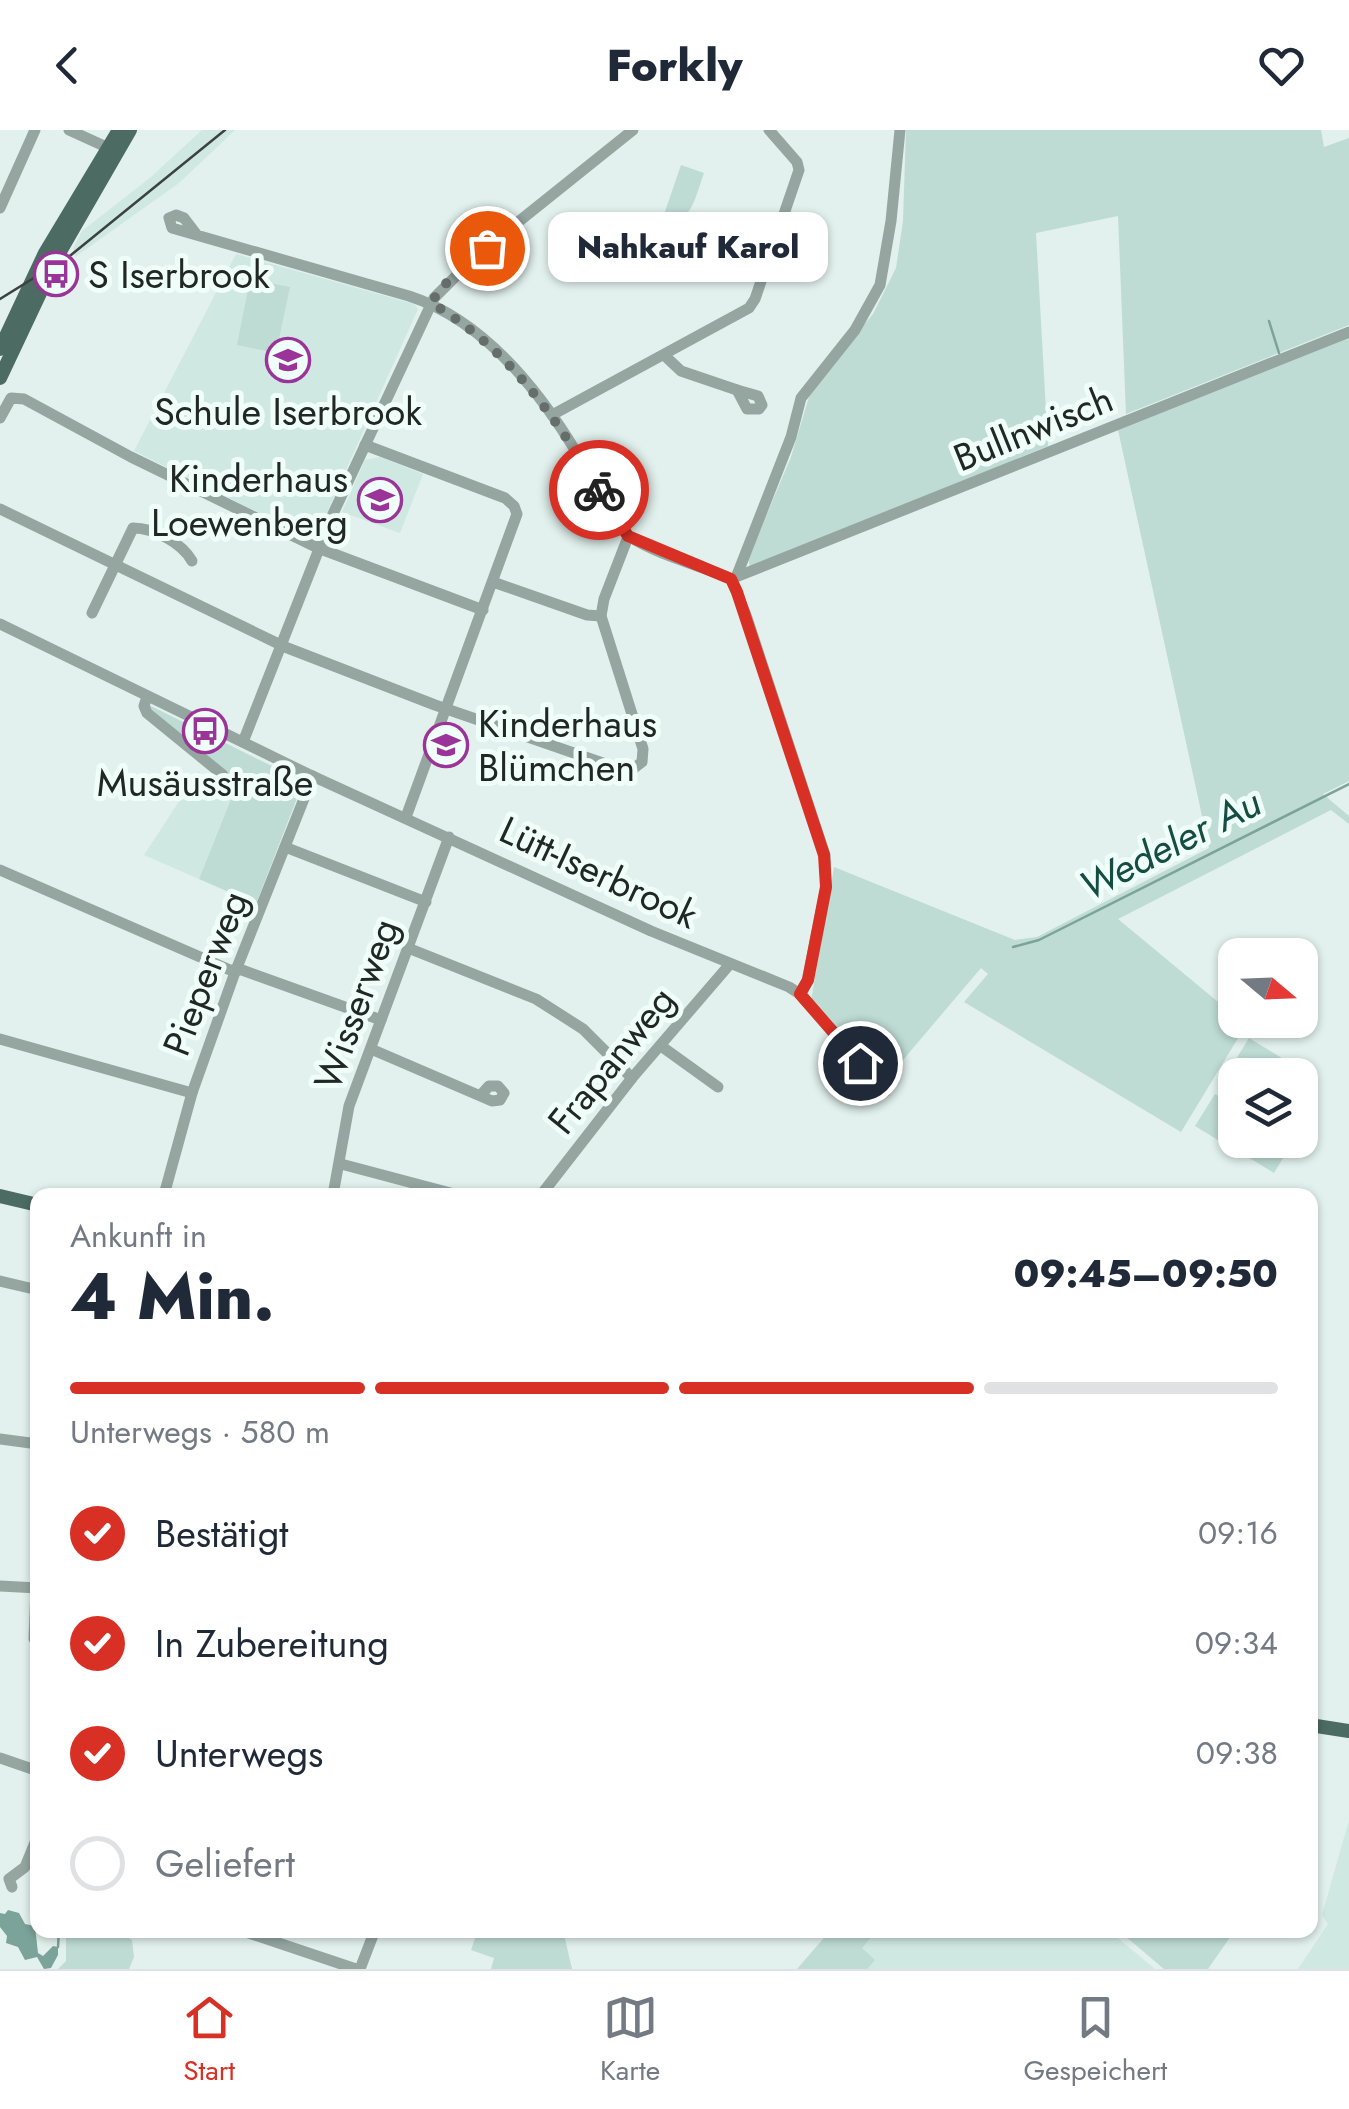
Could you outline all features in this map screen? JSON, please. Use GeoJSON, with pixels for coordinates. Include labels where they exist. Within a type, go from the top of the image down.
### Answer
{"type":"FeatureCollection","features":[{"type":"Feature","properties":{"kind":"main road"},"geometry":{"type":"LineString","coordinates":[[0,378],[119,130]]}},
{"type":"Feature","properties":{"kind":"main road"},"geometry":{"type":"LineString","coordinates":[[0,349],[45,254],[112,149],[130,130]]}},
{"type":"Feature","properties":{"kind":"main road"},"geometry":{"type":"LineString","coordinates":[[0,1196],[30,1203]]}},
{"type":"Feature","properties":{"kind":"main road"},"geometry":{"type":"LineString","coordinates":[[1318,1726],[1349,1731]]}},
{"type":"Feature","properties":{"kind":"street"},"geometry":{"type":"LineString","coordinates":[[0,208],[35,130]]}},
{"type":"Feature","properties":{"kind":"street"},"geometry":{"type":"LineString","coordinates":[[70,130],[112,149]]}},
{"type":"Feature","properties":{"kind":"street"},"geometry":{"type":"LineString","coordinates":[[243,742],[318,548],[431,303],[442,287],[477,256],[633,130]]}},
{"type":"Feature","properties":{"kind":"street"},"geometry":{"type":"LineString","coordinates":[[552,416],[744,313],[755,299],[798,170],[796,162],[769,130]]}},
{"type":"Feature","properties":{"kind":"street"},"geometry":{"type":"LineString","coordinates":[[800,994],[808,980],[826,887],[824,855],[734,577],[791,437],[801,398],[855,330],[880,285],[900,130]]}},
{"type":"Feature","properties":{"kind":"street"},"geometry":{"type":"LineString","coordinates":[[197,235],[431,303],[484,338],[552,416],[628,536],[734,577]]}},
{"type":"Feature","properties":{"kind":"street","name":"Bullnwisch"},"geometry":{"type":"LineString","coordinates":[[734,577],[1349,332]]}},
{"type":"Feature","properties":{"kind":"street"},"geometry":{"type":"LineString","coordinates":[[664,355],[681,371],[737,390]]}},
{"type":"Feature","properties":{"kind":"street"},"geometry":{"type":"LineString","coordinates":[[0,418],[14,396],[318,548],[483,610]]}},
{"type":"Feature","properties":{"kind":"street"},"geometry":{"type":"LineString","coordinates":[[365,445],[512,503],[516,510],[494,582],[406,817]]}},
{"type":"Feature","properties":{"kind":"street"},"geometry":{"type":"LineString","coordinates":[[0,510],[279,645],[629,772],[639,766],[643,749],[601,616],[628,536]]}},
{"type":"Feature","properties":{"kind":"street"},"geometry":{"type":"LineString","coordinates":[[92,613],[136,527],[182,546],[192,562]]}},
{"type":"Feature","properties":{"kind":"street"},"geometry":{"type":"LineString","coordinates":[[494,582],[587,615],[601,616]]}},
{"type":"Feature","properties":{"kind":"street","name":"Lütt-Iserbrook"},"geometry":{"type":"LineString","coordinates":[[0,624],[313,776],[800,994],[886,1091]]}},
{"type":"Feature","properties":{"kind":"street","name":"Lütt-Iserbrook"},"geometry":{"type":"LineString","coordinates":[[147,697],[144,706],[148,713],[210,764]]}},
{"type":"Feature","properties":{"kind":"street","name":"Pieperweg"},"geometry":{"type":"LineString","coordinates":[[166,1188],[192,1093],[313,776]]}},
{"type":"Feature","properties":{"kind":"street","name":"Wisserweg"},"geometry":{"type":"LineString","coordinates":[[334,1188],[349,1106],[449,837]]}},
{"type":"Feature","properties":{"kind":"street"},"geometry":{"type":"LineString","coordinates":[[285,848],[426,902]]}},
{"type":"Feature","properties":{"kind":"street"},"geometry":{"type":"LineString","coordinates":[[0,870],[236,970],[380,1020]]}},
{"type":"Feature","properties":{"kind":"street"},"geometry":{"type":"LineString","coordinates":[[408,948],[536,999],[583,1029],[632,1078]]}},
{"type":"Feature","properties":{"kind":"street","name":"Frapanweg"},"geometry":{"type":"LineString","coordinates":[[546,1188],[632,1078],[730,964]]}},
{"type":"Feature","properties":{"kind":"street"},"geometry":{"type":"LineString","coordinates":[[0,1039],[192,1093]]}},
{"type":"Feature","properties":{"kind":"street"},"geometry":{"type":"LineString","coordinates":[[661,1046],[718,1087]]}},
{"type":"Feature","properties":{"kind":"street"},"geometry":{"type":"LineString","coordinates":[[371,1049],[480,1096]]}},
{"type":"Feature","properties":{"kind":"street"},"geometry":{"type":"LineString","coordinates":[[341,1164],[432,1188]]}},
{"type":"Feature","properties":{"kind":"street"},"geometry":{"type":"LineString","coordinates":[[0,1281],[30,1288]]}},
{"type":"Feature","properties":{"kind":"street"},"geometry":{"type":"LineString","coordinates":[[0,1439],[30,1443]]}},
{"type":"Feature","properties":{"kind":"street"},"geometry":{"type":"LineString","coordinates":[[0,1586],[30,1588]]}},
{"type":"Feature","properties":{"kind":"street"},"geometry":{"type":"LineString","coordinates":[[0,1758],[30,1768]]}},
{"type":"Feature","properties":{"kind":"street"},"geometry":{"type":"LineString","coordinates":[[25,1867],[30,1855]]}},
{"type":"Feature","properties":{"kind":"street"},"geometry":{"type":"LineString","coordinates":[[264,1938],[358,1969],[371,1938]]}},
{"type":"Feature","properties":{"kind":"shaded area"},"geometry":{"type":"Polygon","coordinates":[[[202,130],[235,130],[179,183],[75,257],[73,248],[82,231],[151,177],[202,130]]]}},
{"type":"Feature","properties":{"kind":"shaded area"},"geometry":{"type":"Polygon","coordinates":[[[906,130],[1321,130],[1324,147],[1349,138],[1349,325],[1126,414],[1118,216],[1036,233],[1048,446],[750,567],[748,559],[791,457],[809,397],[873,314],[896,268],[903,221],[906,130]]]}},
{"type":"Feature","properties":{"kind":"shaded area"},"geometry":{"type":"Polygon","coordinates":[[[681,165],[704,173],[697,194],[685,216],[659,229],[681,165]]]}},
{"type":"Feature","properties":{"kind":"shaded area","name":"Schule Iserbrook"},"geometry":{"type":"Polygon","coordinates":[[[236,254],[414,304],[418,309],[316,537],[310,538],[134,451],[236,254]]]}},
{"type":"Feature","properties":{"kind":"shaded area"},"geometry":{"type":"Polygon","coordinates":[[[250,279],[290,287],[276,353],[237,345],[250,279]]]}},
{"type":"Feature","properties":{"kind":"shaded area"},"geometry":{"type":"Polygon","coordinates":[[[1349,336],[1349,781],[1323,794],[1349,816],[1349,824],[1331,810],[1118,919],[1218,1002],[1218,1038],[1238,1038],[1226,1058],[1218,1058],[1218,1071],[1181,1132],[964,1002],[988,974],[981,968],[886,1080],[879,1081],[811,1001],[834,867],[1015,940],[1037,937],[1209,848],[1118,430],[1349,336]]]}},
{"type":"Feature","properties":{"kind":"shaded area","name":"Kinderhaus Loewenberg"},"geometry":{"type":"Polygon","coordinates":[[[380,457],[423,474],[400,533],[342,512],[365,460],[380,457]]]}},
{"type":"Feature","properties":{"kind":"shaded area"},"geometry":{"type":"Polygon","coordinates":[[[149,705],[300,780],[299,793],[256,904],[199,879],[234,791],[229,787],[234,780],[151,711],[149,705]]]}},
{"type":"Feature","properties":{"kind":"shaded area"},"geometry":{"type":"Polygon","coordinates":[[[199,771],[206,790],[219,799],[229,787],[234,790],[199,879],[144,855],[199,771]]]}},
{"type":"Feature","properties":{"kind":"shaded area"},"geometry":{"type":"Polygon","coordinates":[[[1249,1038],[1282,1058],[1237,1058],[1249,1038]]]}},
{"type":"Feature","properties":{"kind":"shaded area"},"geometry":{"type":"Polygon","coordinates":[[[1215,1094],[1218,1096],[1218,1140],[1195,1126],[1215,1094]]]}},
{"type":"Feature","properties":{"kind":"shaded area"},"geometry":{"type":"Polygon","coordinates":[[[1249,1158],[1283,1158],[1274,1173],[1249,1158]]]}},
{"type":"Feature","properties":{"kind":"shaded area"},"geometry":{"type":"Polygon","coordinates":[[[1349,1820],[1349,1969],[1298,1969],[1328,1924],[1322,1915],[1349,1820]]]}},
{"type":"Feature","properties":{"kind":"shaded area"},"geometry":{"type":"Polygon","coordinates":[[[8,1910],[19,1913],[25,1924],[30,1925],[30,1938],[36,1938],[38,1953],[43,1956],[53,1946],[58,1947],[51,1968],[44,1969],[37,1957],[25,1960],[18,1947],[6,1943],[7,1936],[0,1927],[0,1913],[8,1910]]]}},
{"type":"Feature","properties":{"kind":"shaded area"},"geometry":{"type":"Polygon","coordinates":[[[66,1938],[132,1940],[134,1957],[129,1969],[58,1969],[66,1961],[66,1938]]]}},
{"type":"Feature","properties":{"kind":"shaded area"},"geometry":{"type":"Polygon","coordinates":[[[475,1938],[565,1938],[572,1969],[491,1969],[494,1958],[471,1950],[475,1938]]]}},
{"type":"Feature","properties":{"kind":"shaded area"},"geometry":{"type":"Polygon","coordinates":[[[824,1938],[1118,1938],[1155,1969],[797,1969],[824,1938]]]}},
{"type":"Feature","properties":{"kind":"shaded area"},"geometry":{"type":"Polygon","coordinates":[[[824,1938],[870,1938],[862,1948],[875,1960],[867,1969],[797,1969],[824,1938]]]}},
{"type":"Feature","properties":{"kind":"shaded area"},"geometry":{"type":"Polygon","coordinates":[[[1127,1938],[1229,1938],[1208,1969],[1164,1969],[1127,1938]]]}},
{"type":"Feature","properties":{"kind":"waterway"},"geometry":{"type":"LineString","coordinates":[[1269,321],[1279,353]]}},
{"type":"Feature","properties":{"kind":"waterway","name":"Wedeler Au"},"geometry":{"type":"LineString","coordinates":[[1013,947],[1039,940],[1349,784]]}},
{"type":"Feature","properties":{"kind":"waterway"},"geometry":{"type":"LineString","coordinates":[[58,1947],[59,1938]]}},
{"type":"Feature","properties":{"kind":"tram line"},"geometry":{"type":"LineString","coordinates":[[0,299],[71,255],[225,130]]}},
{"type":"Feature","properties":{"kind":"way so far"},"geometry":{"type":"LineString","coordinates":[[487,248],[442,287],[431,303],[469,326],[498,353],[552,416],[599,490]]}},
{"type":"Feature","properties":{"kind":"place","name":"Nahkauf Karol"},"geometry":{"type":"Point","coordinates":[487,248]}},
{"type":"Feature","properties":{"kind":"place","name":"S Iserbrook"},"geometry":{"type":"Point","coordinates":[56,274]}},
{"type":"Feature","properties":{"kind":"place","name":"Schule Iserbrook"},"geometry":{"type":"Point","coordinates":[288,360]}},
{"type":"Feature","properties":{"kind":"place","name":"Kinderhaus Loewenberg"},"geometry":{"type":"Point","coordinates":[380,500]}},
{"type":"Feature","properties":{"kind":"place","name":"Musäusstraße"},"geometry":{"type":"Point","coordinates":[205,731]}},
{"type":"Feature","properties":{"kind":"place","name":"Kinderhaus Blümchen"},"geometry":{"type":"Point","coordinates":[446,745]}},
{"type":"Feature","properties":{"kind":"route"},"geometry":{"type":"LineString","coordinates":[[599,490],[628,536],[731,579],[737,592],[827,872],[808,980],[800,994],[860,1063]]}}]}
